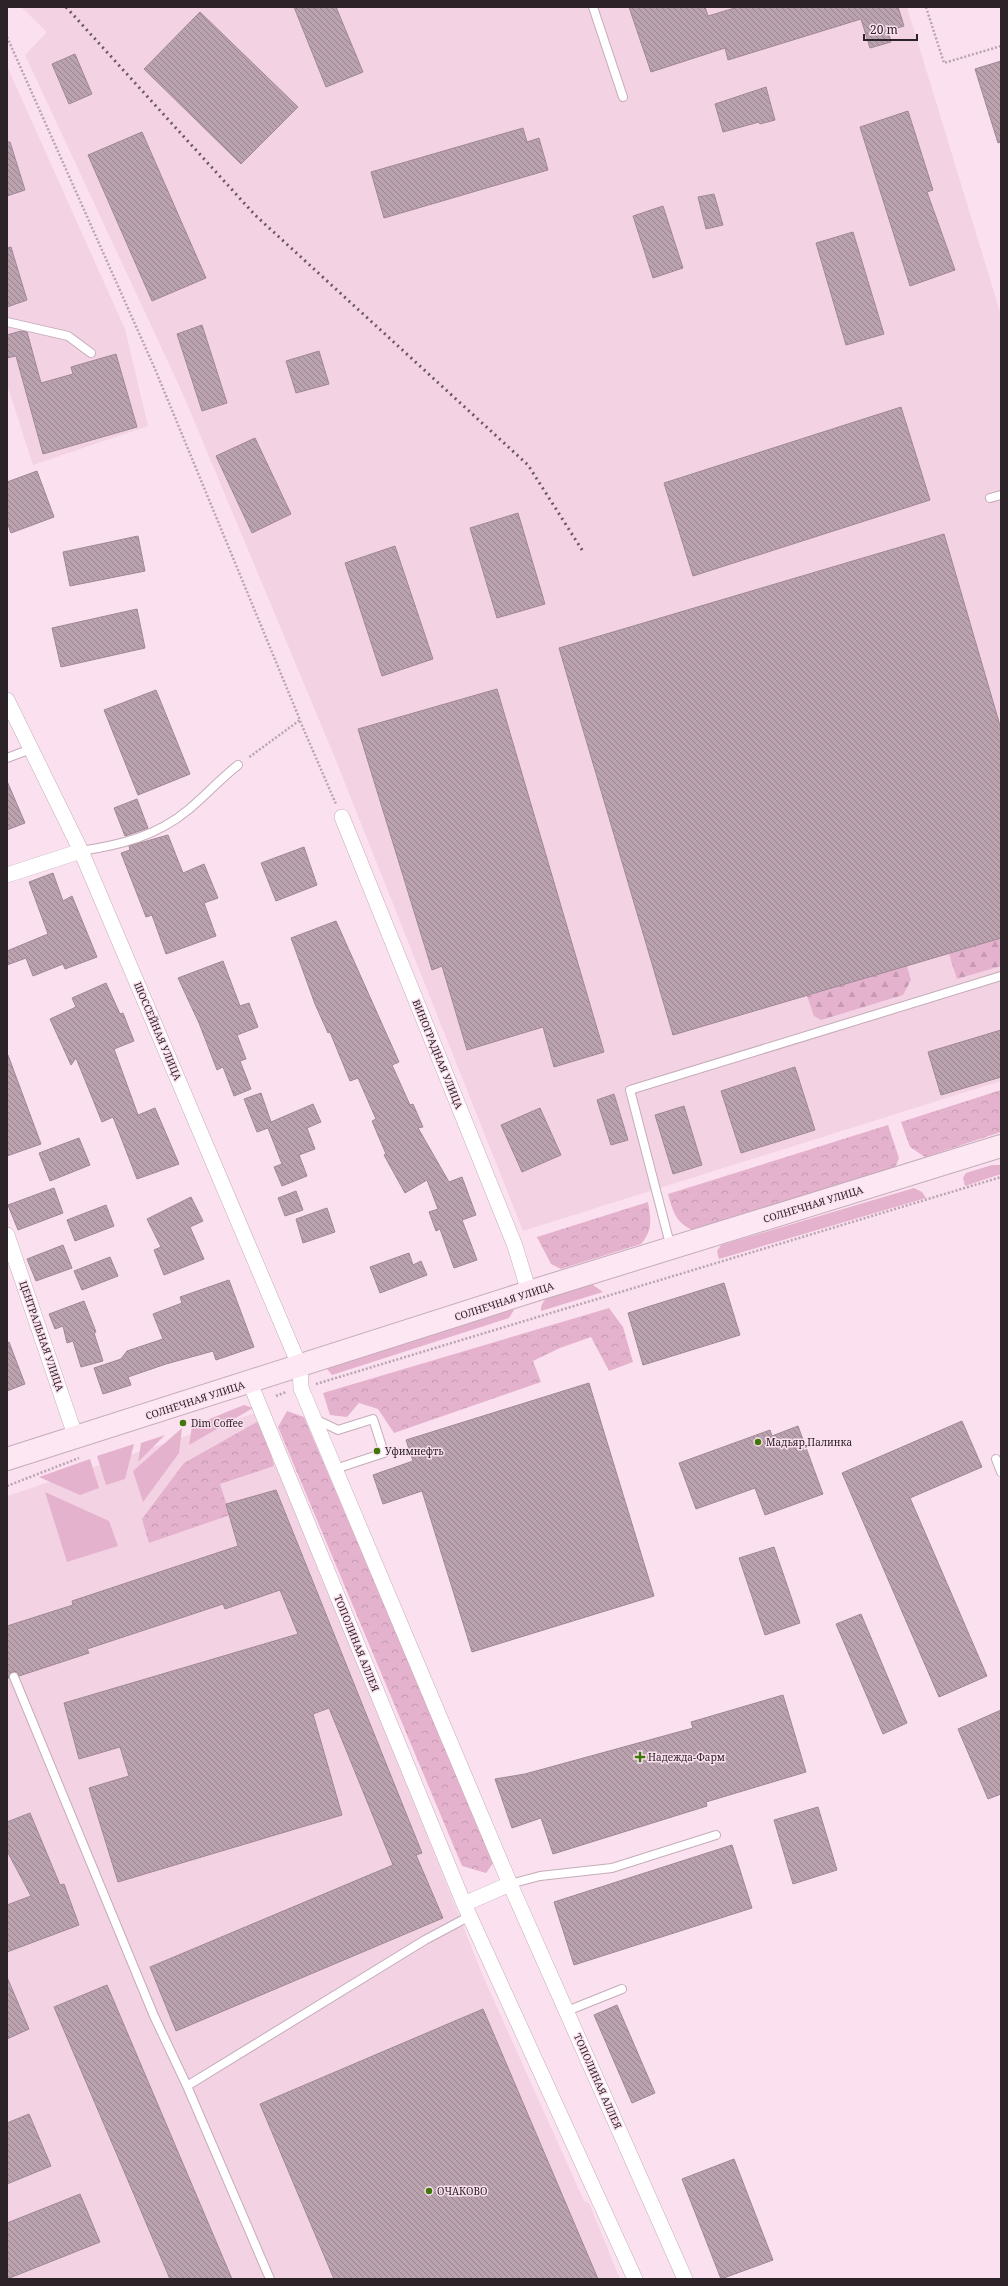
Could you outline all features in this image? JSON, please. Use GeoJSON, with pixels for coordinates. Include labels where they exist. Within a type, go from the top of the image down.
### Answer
{"type":"FeatureCollection","features":[{"type":"Feature","properties":{"kind":"main road","name":"СОЛНЕЧНАЯ УЛИЦА"},"geometry":{"type":"LineString","coordinates":[[7,1459],[250,1383],[300,1378],[529,1292],[1001,1146]]}},
{"type":"Feature","properties":{"kind":"street","name":"ШОССЕЙНАЯ УЛИЦА"},"geometry":{"type":"LineString","coordinates":[[7,700],[82,851],[300,1378]]}},
{"type":"Feature","properties":{"kind":"street","name":"ВИНОГРАДНАЯ УЛИЦА"},"geometry":{"type":"LineString","coordinates":[[342,817],[512,1239],[529,1292]]}},
{"type":"Feature","properties":{"kind":"street"},"geometry":{"type":"LineString","coordinates":[[7,875],[82,851]]}},
{"type":"Feature","properties":{"kind":"street","name":"ЦЕНТРАЛЬНАЯ УЛИЦА"},"geometry":{"type":"LineString","coordinates":[[7,1235],[76,1438]]}},
{"type":"Feature","properties":{"kind":"street","name":"ТОПОЛИНАЯ АЛЛЕЯ"},"geometry":{"type":"LineString","coordinates":[[300,1378],[313,1418],[510,1884],[685,2279]]}},
{"type":"Feature","properties":{"kind":"street","name":"ТОПОЛИНАЯ АЛЛЕЯ"},"geometry":{"type":"LineString","coordinates":[[250,1383],[467,1910],[635,2279]]}},
{"type":"Feature","properties":{"kind":"street"},"geometry":{"type":"LineString","coordinates":[[467,1910],[510,1884]]}},
{"type":"Feature","properties":{"kind":"lane"},"geometry":{"type":"LineString","coordinates":[[594,7],[623,97]]}},
{"type":"Feature","properties":{"kind":"lane"},"geometry":{"type":"LineString","coordinates":[[7,322],[68,336],[91,353]]}},
{"type":"Feature","properties":{"kind":"lane"},"geometry":{"type":"LineString","coordinates":[[990,498],[1001,495]]}},
{"type":"Feature","properties":{"kind":"lane"},"geometry":{"type":"LineString","coordinates":[[7,758],[31,749]]}},
{"type":"Feature","properties":{"kind":"lane"},"geometry":{"type":"LineString","coordinates":[[82,851],[116,846],[158,831],[188,810],[215,783],[238,765]]}},
{"type":"Feature","properties":{"kind":"lane"},"geometry":{"type":"LineString","coordinates":[[671,1249],[630,1090],[1001,976]]}},
{"type":"Feature","properties":{"kind":"lane"},"geometry":{"type":"LineString","coordinates":[[313,1418],[338,1430],[373,1419],[384,1453],[335,1469]]}},
{"type":"Feature","properties":{"kind":"lane"},"geometry":{"type":"LineString","coordinates":[[996,1459],[1001,1472]]}},
{"type":"Feature","properties":{"kind":"lane"},"geometry":{"type":"LineString","coordinates":[[14,1678],[154,2016],[187,2086],[270,2279]]}},
{"type":"Feature","properties":{"kind":"lane"},"geometry":{"type":"LineString","coordinates":[[510,1884],[540,1876],[612,1868],[716,1835]]}},
{"type":"Feature","properties":{"kind":"lane"},"geometry":{"type":"LineString","coordinates":[[187,2086],[425,1940],[467,1910]]}},
{"type":"Feature","properties":{"kind":"lane"},"geometry":{"type":"LineString","coordinates":[[567,2011],[622,1989]]}},
{"type":"Feature","properties":{"kind":"path"},"geometry":{"type":"LineString","coordinates":[[926,7],[944,64],[1001,46]]}},
{"type":"Feature","properties":{"kind":"path"},"geometry":{"type":"LineString","coordinates":[[7,37],[155,369],[300,720],[342,817]]}},
{"type":"Feature","properties":{"kind":"path"},"geometry":{"type":"LineString","coordinates":[[238,765],[300,720]]}},
{"type":"Feature","properties":{"kind":"path"},"geometry":{"type":"LineString","coordinates":[[300,1378],[1001,1177]]}},
{"type":"Feature","properties":{"kind":"shaded area"},"geometry":{"type":"Polygon","coordinates":[[[21,7],[907,7],[1001,315],[1001,1081],[523,1231],[335,758],[182,392],[25,55],[47,32],[21,7]]]}},
{"type":"Feature","properties":{"kind":"shaded area"},"geometry":{"type":"Polygon","coordinates":[[[7,66],[125,329],[148,426],[33,465],[7,385],[7,66]]]}},
{"type":"Feature","properties":{"kind":"shaded area"},"geometry":{"type":"Polygon","coordinates":[[[258,1412],[483,1976],[584,2201],[589,2203],[620,2279],[7,2279],[7,1496],[258,1412]]]}},
{"type":"Feature","properties":{"kind":"green space"},"geometry":{"type":"Polygon","coordinates":[[[1001,938],[1001,966],[957,979],[949,954],[1001,938]]]}},
{"type":"Feature","properties":{"kind":"green space"},"geometry":{"type":"Polygon","coordinates":[[[907,966],[911,980],[903,995],[821,1020],[814,1016],[807,996],[907,966]]]}},
{"type":"Feature","properties":{"kind":"green space"},"geometry":{"type":"Polygon","coordinates":[[[1001,1090],[1001,1132],[925,1157],[910,1147],[901,1122],[1001,1090]]]}},
{"type":"Feature","properties":{"kind":"green space"},"geometry":{"type":"Polygon","coordinates":[[[888,1125],[899,1158],[895,1168],[693,1230],[683,1224],[676,1216],[668,1194],[888,1125]]]}},
{"type":"Feature","properties":{"kind":"green space"},"geometry":{"type":"Polygon","coordinates":[[[992,1165],[1001,1165],[1001,1174],[965,1186],[963,1178],[966,1173],[992,1165]]]}},
{"type":"Feature","properties":{"kind":"green space"},"geometry":{"type":"Polygon","coordinates":[[[914,1188],[922,1192],[926,1198],[719,1259],[717,1251],[721,1245],[914,1188]]]}},
{"type":"Feature","properties":{"kind":"green space"},"geometry":{"type":"Polygon","coordinates":[[[648,1202],[650,1224],[648,1234],[641,1244],[561,1269],[551,1264],[537,1237],[648,1202]]]}},
{"type":"Feature","properties":{"kind":"green space"},"geometry":{"type":"Polygon","coordinates":[[[586,1284],[593,1285],[603,1292],[541,1311],[542,1305],[551,1295],[586,1284]]]}},
{"type":"Feature","properties":{"kind":"green space"},"geometry":{"type":"Polygon","coordinates":[[[508,1307],[514,1310],[509,1318],[332,1375],[327,1369],[331,1363],[508,1307]]]}},
{"type":"Feature","properties":{"kind":"green space"},"geometry":{"type":"Polygon","coordinates":[[[609,1308],[623,1327],[633,1362],[609,1371],[591,1337],[560,1348],[533,1361],[541,1382],[394,1433],[378,1409],[359,1403],[347,1417],[330,1415],[323,1393],[609,1308]]]}},
{"type":"Feature","properties":{"kind":"green space"},"geometry":{"type":"Polygon","coordinates":[[[244,1405],[253,1408],[189,1445],[192,1426],[244,1405]]]}},
{"type":"Feature","properties":{"kind":"green space"},"geometry":{"type":"Polygon","coordinates":[[[287,1411],[304,1417],[494,1862],[486,1873],[462,1866],[278,1427],[287,1411]]]}},
{"type":"Feature","properties":{"kind":"green space"},"geometry":{"type":"Polygon","coordinates":[[[257,1422],[264,1426],[274,1466],[220,1484],[230,1515],[149,1543],[142,1519],[184,1463],[257,1422]]]}},
{"type":"Feature","properties":{"kind":"green space"},"geometry":{"type":"Polygon","coordinates":[[[182,1428],[179,1453],[143,1502],[133,1471],[182,1428]]]}},
{"type":"Feature","properties":{"kind":"green space"},"geometry":{"type":"Polygon","coordinates":[[[165,1435],[138,1462],[141,1443],[165,1435]]]}},
{"type":"Feature","properties":{"kind":"green space"},"geometry":{"type":"Polygon","coordinates":[[[134,1444],[125,1479],[106,1485],[97,1456],[134,1444]]]}},
{"type":"Feature","properties":{"kind":"green space"},"geometry":{"type":"Polygon","coordinates":[[[90,1459],[99,1488],[80,1495],[39,1477],[90,1459]]]}},
{"type":"Feature","properties":{"kind":"green space"},"geometry":{"type":"Polygon","coordinates":[[[45,1492],[109,1521],[118,1546],[67,1562],[45,1492]]]}},
{"type":"Feature","properties":{"kind":"building"},"geometry":{"type":"Polygon","coordinates":[[[294,7],[336,7],[363,72],[326,87],[294,7]]]}},
{"type":"Feature","properties":{"kind":"building"},"geometry":{"type":"Polygon","coordinates":[[[629,7],[705,7],[708,16],[738,7],[898,7],[904,26],[888,31],[891,42],[870,48],[861,19],[728,60],[725,48],[651,72],[629,7]]]}},
{"type":"Feature","properties":{"kind":"building"},"geometry":{"type":"Polygon","coordinates":[[[200,12],[298,107],[241,164],[144,69],[200,12]]]}},
{"type":"Feature","properties":{"kind":"building"},"geometry":{"type":"Polygon","coordinates":[[[75,54],[92,94],[69,104],[52,64],[75,54]]]}},
{"type":"Feature","properties":{"kind":"building"},"geometry":{"type":"Polygon","coordinates":[[[1001,61],[1001,142],[998,143],[975,69],[1001,61]]]}},
{"type":"Feature","properties":{"kind":"building"},"geometry":{"type":"Polygon","coordinates":[[[766,87],[775,120],[760,124],[759,122],[723,132],[715,104],[766,87]]]}},
{"type":"Feature","properties":{"kind":"building"},"geometry":{"type":"Polygon","coordinates":[[[908,111],[933,190],[927,192],[955,270],[910,286],[860,127],[908,111]]]}},
{"type":"Feature","properties":{"kind":"building"},"geometry":{"type":"Polygon","coordinates":[[[523,128],[527,142],[539,138],[548,170],[384,218],[371,172],[523,128]]]}},
{"type":"Feature","properties":{"kind":"building"},"geometry":{"type":"Polygon","coordinates":[[[142,132],[206,278],[152,301],[88,155],[142,132]]]}},
{"type":"Feature","properties":{"kind":"building"},"geometry":{"type":"Polygon","coordinates":[[[7,142],[10,142],[25,190],[7,196],[7,142]]]}},
{"type":"Feature","properties":{"kind":"building"},"geometry":{"type":"Polygon","coordinates":[[[714,194],[723,225],[706,229],[698,197],[714,194]]]}},
{"type":"Feature","properties":{"kind":"building"},"geometry":{"type":"Polygon","coordinates":[[[663,206],[683,268],[653,278],[633,216],[663,206]]]}},
{"type":"Feature","properties":{"kind":"building"},"geometry":{"type":"Polygon","coordinates":[[[853,232],[884,334],[846,345],[816,243],[853,232]]]}},
{"type":"Feature","properties":{"kind":"building"},"geometry":{"type":"Polygon","coordinates":[[[11,247],[27,300],[7,307],[7,248],[11,247]]]}},
{"type":"Feature","properties":{"kind":"building"},"geometry":{"type":"Polygon","coordinates":[[[202,325],[227,403],[202,411],[177,334],[202,325]]]}},
{"type":"Feature","properties":{"kind":"building"},"geometry":{"type":"Polygon","coordinates":[[[21,331],[27,332],[41,383],[73,374],[71,367],[116,354],[137,427],[43,454],[16,356],[7,358],[7,335],[21,331]]]}},
{"type":"Feature","properties":{"kind":"building"},"geometry":{"type":"Polygon","coordinates":[[[319,351],[329,384],[296,393],[286,361],[319,351]]]}},
{"type":"Feature","properties":{"kind":"building"},"geometry":{"type":"Polygon","coordinates":[[[901,407],[930,500],[693,576],[664,483],[901,407]]]}},
{"type":"Feature","properties":{"kind":"building"},"geometry":{"type":"Polygon","coordinates":[[[255,438],[291,514],[252,533],[216,456],[255,438]]]}},
{"type":"Feature","properties":{"kind":"building"},"geometry":{"type":"Polygon","coordinates":[[[37,471],[54,517],[11,533],[7,522],[7,482],[37,471]]]}},
{"type":"Feature","properties":{"kind":"building"},"geometry":{"type":"Polygon","coordinates":[[[518,513],[545,604],[497,618],[470,528],[518,513]]]}},
{"type":"Feature","properties":{"kind":"building"},"geometry":{"type":"Polygon","coordinates":[[[944,534],[1001,729],[1001,938],[673,1035],[559,648],[944,534]]]}},
{"type":"Feature","properties":{"kind":"building"},"geometry":{"type":"Polygon","coordinates":[[[138,536],[145,571],[70,586],[63,552],[138,536]]]}},
{"type":"Feature","properties":{"kind":"building"},"geometry":{"type":"Polygon","coordinates":[[[395,546],[433,659],[382,676],[345,563],[395,546]]]}},
{"type":"Feature","properties":{"kind":"building"},"geometry":{"type":"Polygon","coordinates":[[[137,609],[145,648],[61,667],[52,628],[137,609]]]}},
{"type":"Feature","properties":{"kind":"building"},"geometry":{"type":"Polygon","coordinates":[[[497,689],[604,1052],[554,1067],[543,1027],[467,1050],[442,966],[432,970],[358,729],[497,689]]]}},
{"type":"Feature","properties":{"kind":"building"},"geometry":{"type":"Polygon","coordinates":[[[156,690],[190,774],[138,795],[104,710],[156,690]]]}},
{"type":"Feature","properties":{"kind":"building"},"geometry":{"type":"Polygon","coordinates":[[[7,781],[25,823],[7,830],[7,781]]]}},
{"type":"Feature","properties":{"kind":"building"},"geometry":{"type":"Polygon","coordinates":[[[137,799],[148,828],[125,836],[114,808],[137,799]]]}},
{"type":"Feature","properties":{"kind":"building"},"geometry":{"type":"Polygon","coordinates":[[[168,835],[183,873],[204,864],[218,898],[204,903],[216,936],[166,954],[152,915],[146,917],[121,853],[130,850],[129,846],[168,835]]]}},
{"type":"Feature","properties":{"kind":"building"},"geometry":{"type":"Polygon","coordinates":[[[304,847],[317,885],[276,901],[261,863],[304,847]]]}},
{"type":"Feature","properties":{"kind":"building"},"geometry":{"type":"Polygon","coordinates":[[[53,873],[63,901],[72,896],[97,957],[65,969],[63,964],[33,976],[26,958],[7,965],[7,951],[48,934],[29,882],[53,873]]]}},
{"type":"Feature","properties":{"kind":"building"},"geometry":{"type":"Polygon","coordinates":[[[336,921],[399,1062],[392,1065],[410,1105],[413,1104],[423,1127],[418,1128],[449,1182],[462,1177],[476,1215],[462,1220],[477,1260],[454,1268],[440,1229],[436,1231],[429,1212],[438,1209],[427,1180],[405,1193],[384,1155],[386,1154],[372,1121],[376,1119],[358,1078],[350,1081],[330,1032],[328,1033],[315,1004],[291,938],[336,921]]]}},
{"type":"Feature","properties":{"kind":"building"},"geometry":{"type":"Polygon","coordinates":[[[223,961],[240,1006],[249,1003],[258,1027],[237,1035],[246,1059],[240,1061],[251,1089],[234,1096],[223,1067],[217,1070],[199,1023],[178,978],[223,961]]]}},
{"type":"Feature","properties":{"kind":"building"},"geometry":{"type":"Polygon","coordinates":[[[106,983],[120,1014],[123,1013],[134,1041],[114,1049],[138,1115],[155,1108],[179,1164],[137,1179],[113,1117],[102,1122],[76,1058],[71,1065],[50,1019],[76,1007],[72,998],[106,983]]]}},
{"type":"Feature","properties":{"kind":"building"},"geometry":{"type":"Polygon","coordinates":[[[1001,1030],[1001,1077],[941,1095],[928,1052],[1001,1030]]]}},
{"type":"Feature","properties":{"kind":"building"},"geometry":{"type":"Polygon","coordinates":[[[8,1055],[41,1144],[7,1156],[7,1056],[8,1055]]]}},
{"type":"Feature","properties":{"kind":"building"},"geometry":{"type":"Polygon","coordinates":[[[795,1067],[815,1130],[741,1153],[721,1091],[795,1067]]]}},
{"type":"Feature","properties":{"kind":"building"},"geometry":{"type":"Polygon","coordinates":[[[261,1093],[271,1122],[313,1104],[321,1122],[307,1128],[315,1149],[299,1155],[307,1176],[282,1186],[274,1167],[282,1164],[268,1128],[257,1132],[244,1099],[261,1093]]]}},
{"type":"Feature","properties":{"kind":"building"},"geometry":{"type":"Polygon","coordinates":[[[614,1094],[628,1140],[611,1145],[597,1100],[614,1094]]]}},
{"type":"Feature","properties":{"kind":"building"},"geometry":{"type":"Polygon","coordinates":[[[684,1106],[702,1165],[673,1174],[655,1115],[684,1106]]]}},
{"type":"Feature","properties":{"kind":"building"},"geometry":{"type":"Polygon","coordinates":[[[540,1108],[561,1155],[522,1172],[501,1125],[540,1108]]]}},
{"type":"Feature","properties":{"kind":"building"},"geometry":{"type":"Polygon","coordinates":[[[79,1138],[90,1165],[50,1181],[39,1153],[79,1138]]]}},
{"type":"Feature","properties":{"kind":"building"},"geometry":{"type":"Polygon","coordinates":[[[54,1188],[63,1213],[18,1230],[8,1205],[54,1188]]]}},
{"type":"Feature","properties":{"kind":"building"},"geometry":{"type":"Polygon","coordinates":[[[296,1191],[303,1210],[285,1216],[278,1198],[296,1191]]]}},
{"type":"Feature","properties":{"kind":"building"},"geometry":{"type":"Polygon","coordinates":[[[191,1197],[203,1221],[190,1227],[204,1259],[164,1275],[154,1250],[161,1247],[147,1219],[191,1197]]]}},
{"type":"Feature","properties":{"kind":"building"},"geometry":{"type":"Polygon","coordinates":[[[106,1205],[114,1226],[75,1241],[67,1220],[106,1205]]]}},
{"type":"Feature","properties":{"kind":"building"},"geometry":{"type":"Polygon","coordinates":[[[327,1208],[335,1232],[303,1243],[296,1219],[327,1208]]]}},
{"type":"Feature","properties":{"kind":"building"},"geometry":{"type":"Polygon","coordinates":[[[63,1245],[72,1268],[36,1281],[27,1259],[63,1245]]]}},
{"type":"Feature","properties":{"kind":"building"},"geometry":{"type":"Polygon","coordinates":[[[409,1253],[413,1265],[421,1261],[427,1275],[380,1293],[370,1267],[409,1253]]]}},
{"type":"Feature","properties":{"kind":"building"},"geometry":{"type":"Polygon","coordinates":[[[110,1257],[118,1276],[82,1290],[74,1271],[110,1257]]]}},
{"type":"Feature","properties":{"kind":"building"},"geometry":{"type":"Polygon","coordinates":[[[229,1280],[254,1347],[216,1360],[213,1351],[166,1364],[128,1377],[131,1385],[103,1394],[94,1368],[121,1359],[127,1351],[163,1339],[153,1314],[182,1303],[180,1297],[229,1280]]]}},
{"type":"Feature","properties":{"kind":"building"},"geometry":{"type":"Polygon","coordinates":[[[724,1283],[740,1335],[643,1365],[628,1313],[724,1283]]]}},
{"type":"Feature","properties":{"kind":"building"},"geometry":{"type":"Polygon","coordinates":[[[84,1301],[96,1332],[94,1333],[103,1361],[81,1367],[73,1341],[67,1343],[63,1326],[55,1329],[49,1314],[84,1301]]]}},
{"type":"Feature","properties":{"kind":"building"},"geometry":{"type":"Polygon","coordinates":[[[9,1342],[25,1384],[7,1391],[7,1343],[9,1342]]]}},
{"type":"Feature","properties":{"kind":"building"},"geometry":{"type":"Polygon","coordinates":[[[589,1383],[654,1596],[472,1652],[422,1491],[383,1504],[373,1475],[413,1461],[406,1440],[589,1383]]]}},
{"type":"Feature","properties":{"kind":"building"},"geometry":{"type":"Polygon","coordinates":[[[962,1421],[982,1467],[910,1498],[987,1676],[939,1697],[842,1473],[962,1421]]]}},
{"type":"Feature","properties":{"kind":"building"},"geometry":{"type":"Polygon","coordinates":[[[798,1426],[823,1494],[765,1515],[755,1488],[696,1509],[679,1463],[770,1430],[772,1436],[798,1426]]]}},
{"type":"Feature","properties":{"kind":"building"},"geometry":{"type":"Polygon","coordinates":[[[276,1490],[422,1853],[416,1855],[443,1918],[176,2031],[150,1967],[393,1865],[329,1708],[313,1714],[342,1815],[118,1882],[89,1788],[129,1776],[120,1747],[79,1759],[64,1703],[298,1634],[280,1590],[225,1609],[223,1604],[87,1649],[89,1653],[19,1676],[17,1672],[12,1672],[7,1680],[7,1626],[73,1605],[72,1601],[238,1546],[226,1504],[276,1490]]]}},
{"type":"Feature","properties":{"kind":"building"},"geometry":{"type":"Polygon","coordinates":[[[774,1547],[800,1623],[765,1635],[739,1558],[774,1547]]]}},
{"type":"Feature","properties":{"kind":"building"},"geometry":{"type":"Polygon","coordinates":[[[861,1614],[907,1723],[883,1734],[836,1624],[861,1614]]]}},
{"type":"Feature","properties":{"kind":"building"},"geometry":{"type":"Polygon","coordinates":[[[783,1695],[806,1772],[706,1802],[707,1806],[553,1854],[541,1818],[512,1828],[495,1779],[525,1774],[693,1728],[691,1722],[783,1695]]]}},
{"type":"Feature","properties":{"kind":"building"},"geometry":{"type":"Polygon","coordinates":[[[1001,1710],[1001,1794],[988,1799],[958,1729],[1001,1710]]]}},
{"type":"Feature","properties":{"kind":"building"},"geometry":{"type":"Polygon","coordinates":[[[818,1807],[837,1870],[793,1884],[774,1820],[818,1807]]]}},
{"type":"Feature","properties":{"kind":"building"},"geometry":{"type":"Polygon","coordinates":[[[30,1813],[60,1885],[64,1884],[79,1925],[7,1952],[7,1905],[31,1896],[7,1851],[7,1822],[30,1813]]]}},
{"type":"Feature","properties":{"kind":"building"},"geometry":{"type":"Polygon","coordinates":[[[732,1845],[752,1908],[574,1965],[554,1902],[732,1845]]]}},
{"type":"Feature","properties":{"kind":"building"},"geometry":{"type":"Polygon","coordinates":[[[7,1977],[29,2029],[7,2039],[7,1977]]]}},
{"type":"Feature","properties":{"kind":"building"},"geometry":{"type":"Polygon","coordinates":[[[107,1985],[232,2279],[170,2279],[54,2007],[107,1985]]]}},
{"type":"Feature","properties":{"kind":"building"},"geometry":{"type":"Polygon","coordinates":[[[617,2005],[655,2093],[632,2103],[594,2015],[617,2005]]]}},
{"type":"Feature","properties":{"kind":"building","name":"ОЧАКОВО"},"geometry":{"type":"Polygon","coordinates":[[[483,2009],[598,2279],[334,2279],[260,2104],[483,2009]]]}},
{"type":"Feature","properties":{"kind":"building"},"geometry":{"type":"Polygon","coordinates":[[[29,2114],[51,2166],[7,2184],[7,2123],[29,2114]]]}},
{"type":"Feature","properties":{"kind":"building"},"geometry":{"type":"Polygon","coordinates":[[[734,2159],[773,2260],[721,2279],[682,2179],[734,2159]]]}},
{"type":"Feature","properties":{"kind":"building"},"geometry":{"type":"Polygon","coordinates":[[[80,2194],[100,2242],[7,2279],[7,2223],[80,2194]]]}},
{"type":"Feature","properties":{"kind":"railway"},"geometry":{"type":"LineString","coordinates":[[66,7],[255,215],[528,465],[584,553]]}},
{"type":"Feature","properties":{"kind":"place","name":"Dim Coffee"},"geometry":{"type":"Point","coordinates":[183,1423]}},
{"type":"Feature","properties":{"kind":"place","name":"Мадьяр,Палинка"},"geometry":{"type":"Point","coordinates":[758,1442]}},
{"type":"Feature","properties":{"kind":"place","name":"Уфимнефть"},"geometry":{"type":"Point","coordinates":[377,1451]}},
{"type":"Feature","properties":{"kind":"place","name":"Надежда-Фарм"},"geometry":{"type":"Point","coordinates":[640,1757]}},
{"type":"Feature","properties":{"kind":"place","name":"ОЧАКОВО"},"geometry":{"type":"Point","coordinates":[429,2191]}}]}
